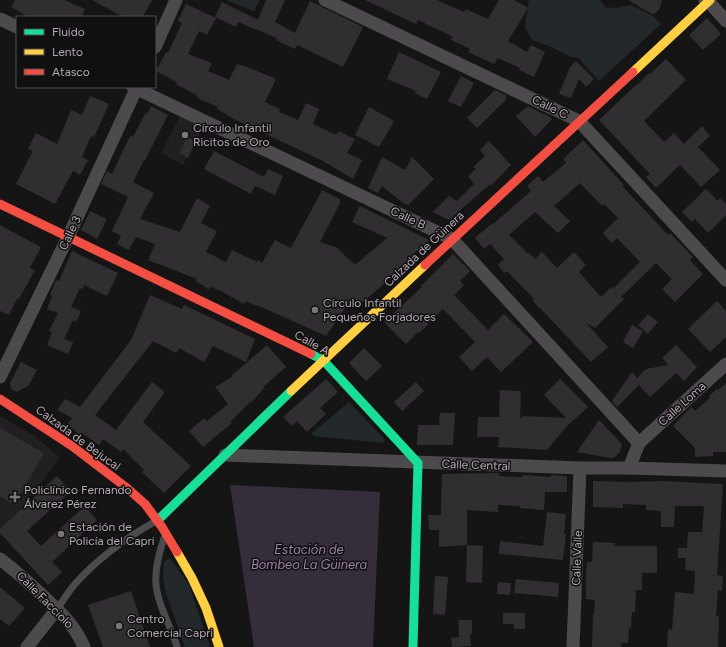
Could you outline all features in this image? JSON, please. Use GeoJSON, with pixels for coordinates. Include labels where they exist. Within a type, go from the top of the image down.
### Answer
{"type":"FeatureCollection","features":[{"type":"Feature","properties":{"kind":"main road","name":"Calzada de Güinera"},"geometry":{"type":"LineString","coordinates":[[158,520],[323,360],[708,0]]}},
{"type":"Feature","properties":{"kind":"main road","name":"Calle A"},"geometry":{"type":"LineString","coordinates":[[0,204],[323,360],[418,463]]}},
{"type":"Feature","properties":{"kind":"main road","name":"Calzada de Bejucal"},"geometry":{"type":"LineString","coordinates":[[0,399],[66,442],[145,504],[166,532],[192,578],[206,608],[219,647]]}},
{"type":"Feature","properties":{"kind":"main road"},"geometry":{"type":"LineString","coordinates":[[413,647],[418,463]]}},
{"type":"Feature","properties":{"kind":"street"},"geometry":{"type":"LineString","coordinates":[[156,45],[176,0]]}},
{"type":"Feature","properties":{"kind":"street","name":"Calle C"},"geometry":{"type":"LineString","coordinates":[[325,0],[579,121],[726,280]]}},
{"type":"Feature","properties":{"kind":"street"},"geometry":{"type":"LineString","coordinates":[[708,0],[726,21]]}},
{"type":"Feature","properties":{"kind":"street"},"geometry":{"type":"LineString","coordinates":[[0,19],[16,27]]}},
{"type":"Feature","properties":{"kind":"street","name":"Calle 3"},"geometry":{"type":"LineString","coordinates":[[0,377],[68,238],[135,88]]}},
{"type":"Feature","properties":{"kind":"street","name":"Calle B"},"geometry":{"type":"LineString","coordinates":[[135,88],[452,239],[639,443]]}},
{"type":"Feature","properties":{"kind":"street","name":"Calle Loma"},"geometry":{"type":"LineString","coordinates":[[639,443],[726,364]]}},
{"type":"Feature","properties":{"kind":"street"},"geometry":{"type":"LineString","coordinates":[[629,468],[639,443]]}},
{"type":"Feature","properties":{"kind":"street","name":"Calle Central"},"geometry":{"type":"LineString","coordinates":[[225,455],[418,463],[726,471]]}},
{"type":"Feature","properties":{"kind":"street","name":"Calle Valle"},"geometry":{"type":"LineString","coordinates":[[573,647],[580,468]]}},
{"type":"Feature","properties":{"kind":"street","name":"Calle Facciolo"},"geometry":{"type":"LineString","coordinates":[[0,559],[17,571],[67,619],[80,637],[84,647]]}},
{"type":"Feature","properties":{"kind":"street"},"geometry":{"type":"LineString","coordinates":[[27,647],[57,609]]}},
{"type":"Feature","properties":{"kind":"lane"},"geometry":{"type":"LineString","coordinates":[[57,609],[75,584],[98,562],[128,537],[158,520]]}},
{"type":"Feature","properties":{"kind":"lane"},"geometry":{"type":"LineString","coordinates":[[166,532],[160,548],[156,575],[157,591],[177,647]]}},
{"type":"Feature","properties":{"kind":"shaded area"},"geometry":{"type":"Polygon","coordinates":[[[226,0],[260,0],[254,11],[226,0]]]}},
{"type":"Feature","properties":{"kind":"shaded area"},"geometry":{"type":"Polygon","coordinates":[[[529,0],[600,0],[605,7],[614,8],[631,5],[653,16],[661,24],[599,81],[579,58],[571,57],[549,46],[532,40],[525,27],[529,0]]]}},
{"type":"Feature","properties":{"kind":"shaded area","name":"Círculo Infantil Ricitos de Oro"},"geometry":{"type":"Polygon","coordinates":[[[180,116],[203,128],[183,165],[161,153],[180,116]]]}},
{"type":"Feature","properties":{"kind":"shaded area"},"geometry":{"type":"Polygon","coordinates":[[[349,402],[385,440],[383,443],[313,436],[312,433],[349,402]]]}},
{"type":"Feature","properties":{"kind":"shaded area","name":"Policlínico Fernando Álvarez Pérez"},"geometry":{"type":"Polygon","coordinates":[[[0,416],[33,435],[60,457],[0,537],[0,416]]]}},
{"type":"Feature","properties":{"kind":"shaded area"},"geometry":{"type":"Polygon","coordinates":[[[170,558],[189,585],[210,647],[185,647],[166,593],[163,577],[164,562],[170,558]]]}},
{"type":"Feature","properties":{"kind":"water","name":"Estación de Bombeo La Güinera"},"geometry":{"type":"Polygon","coordinates":[[[230,485],[380,492],[373,647],[254,647],[230,485]]]}},
{"type":"Feature","properties":{"kind":"building"},"geometry":{"type":"Polygon","coordinates":[[[15,0],[64,0],[85,9],[82,16],[26,16],[11,7],[15,0]]]}},
{"type":"Feature","properties":{"kind":"building"},"geometry":{"type":"Polygon","coordinates":[[[92,0],[152,0],[144,16],[121,16],[92,0]]]}},
{"type":"Feature","properties":{"kind":"building"},"geometry":{"type":"Polygon","coordinates":[[[266,0],[285,0],[275,22],[295,33],[310,1],[363,27],[343,67],[297,45],[295,49],[276,40],[277,38],[238,22],[236,27],[215,17],[222,2],[258,20],[266,0]]]}},
{"type":"Feature","properties":{"kind":"building"},"geometry":{"type":"Polygon","coordinates":[[[365,0],[437,0],[464,12],[466,9],[488,19],[499,0],[514,0],[528,8],[508,41],[527,52],[531,45],[545,52],[534,77],[519,70],[520,68],[498,58],[494,64],[468,52],[470,49],[451,40],[453,37],[418,20],[416,24],[365,0]]]}},
{"type":"Feature","properties":{"kind":"building"},"geometry":{"type":"Polygon","coordinates":[[[628,0],[662,0],[660,8],[656,13],[652,14],[628,0]]]}},
{"type":"Feature","properties":{"kind":"building"},"geometry":{"type":"Polygon","coordinates":[[[186,4],[216,18],[207,35],[199,31],[188,54],[212,63],[208,71],[229,80],[237,64],[276,79],[265,102],[280,109],[279,112],[298,120],[306,103],[319,109],[313,124],[336,135],[339,131],[355,139],[347,153],[362,160],[353,179],[323,161],[234,119],[217,109],[218,107],[197,98],[198,96],[176,84],[177,82],[156,71],[166,52],[168,53],[182,23],[178,21],[186,4]]]}},
{"type":"Feature","properties":{"kind":"building"},"geometry":{"type":"Polygon","coordinates":[[[707,18],[721,34],[703,50],[689,35],[707,18]]]}},
{"type":"Feature","properties":{"kind":"building"},"geometry":{"type":"Polygon","coordinates":[[[399,52],[441,72],[427,99],[415,93],[416,91],[387,79],[399,52]]]}},
{"type":"Feature","properties":{"kind":"building"},"geometry":{"type":"Polygon","coordinates":[[[666,59],[686,80],[644,121],[664,142],[674,133],[684,144],[702,126],[710,136],[698,147],[720,170],[701,187],[680,165],[656,188],[646,177],[650,174],[599,120],[666,59]]]}},
{"type":"Feature","properties":{"kind":"building"},"geometry":{"type":"Polygon","coordinates":[[[576,61],[594,79],[586,87],[579,79],[571,98],[559,94],[570,67],[576,61]]]}},
{"type":"Feature","properties":{"kind":"building"},"geometry":{"type":"Polygon","coordinates":[[[461,76],[474,83],[461,107],[448,101],[461,76]]]}},
{"type":"Feature","properties":{"kind":"building"},"geometry":{"type":"Polygon","coordinates":[[[495,90],[506,95],[506,100],[477,128],[467,118],[495,90]]]}},
{"type":"Feature","properties":{"kind":"building"},"geometry":{"type":"Polygon","coordinates":[[[90,96],[109,104],[94,137],[91,136],[82,157],[88,160],[80,175],[73,171],[55,204],[16,184],[33,151],[28,149],[36,133],[57,144],[71,110],[82,115],[90,96]]]}},
{"type":"Feature","properties":{"kind":"building"},"geometry":{"type":"Polygon","coordinates":[[[151,106],[168,115],[133,182],[154,193],[140,219],[180,232],[197,198],[210,206],[201,223],[217,231],[206,252],[226,262],[232,250],[262,263],[275,240],[291,248],[322,190],[340,199],[340,203],[320,242],[336,247],[355,265],[387,238],[352,222],[360,206],[429,240],[411,256],[393,276],[357,307],[351,300],[326,336],[257,305],[256,306],[246,301],[244,304],[221,291],[211,287],[209,289],[195,281],[197,279],[148,260],[155,244],[136,237],[129,250],[117,244],[121,236],[112,231],[128,197],[101,184],[107,171],[112,174],[130,136],[133,137],[146,112],[148,113],[151,106]]]}},
{"type":"Feature","properties":{"kind":"building"},"geometry":{"type":"Polygon","coordinates":[[[528,106],[552,119],[535,137],[516,116],[528,106]]]}},
{"type":"Feature","properties":{"kind":"building"},"geometry":{"type":"Polygon","coordinates":[[[369,107],[394,121],[379,147],[355,135],[369,107]]]}},
{"type":"Feature","properties":{"kind":"building"},"geometry":{"type":"Polygon","coordinates":[[[187,137],[196,141],[188,158],[179,153],[187,137]]]}},
{"type":"Feature","properties":{"kind":"building"},"geometry":{"type":"Polygon","coordinates":[[[583,140],[624,185],[622,186],[668,235],[670,233],[693,257],[690,260],[703,274],[675,302],[662,289],[672,279],[656,263],[621,297],[624,299],[595,328],[585,322],[608,347],[591,362],[540,309],[532,300],[534,299],[507,271],[504,273],[498,265],[504,259],[490,244],[484,249],[475,238],[531,191],[527,186],[538,176],[543,182],[566,163],[563,159],[583,140]],[[580,183],[554,206],[570,221],[558,233],[535,212],[509,235],[535,259],[542,252],[557,268],[574,252],[586,265],[579,272],[601,297],[611,287],[613,289],[640,262],[617,238],[612,243],[603,233],[618,218],[604,204],[602,206],[580,183]]]}},
{"type":"Feature","properties":{"kind":"building"},"geometry":{"type":"Polygon","coordinates":[[[489,141],[511,165],[491,186],[490,184],[449,220],[433,212],[449,196],[457,201],[474,184],[468,176],[476,169],[473,167],[485,156],[480,150],[489,141]]]}},
{"type":"Feature","properties":{"kind":"building"},"geometry":{"type":"Polygon","coordinates":[[[214,151],[264,177],[268,169],[283,176],[275,195],[255,186],[251,194],[204,169],[214,151]]]}},
{"type":"Feature","properties":{"kind":"building"},"geometry":{"type":"Polygon","coordinates":[[[382,157],[405,170],[412,157],[434,179],[408,205],[382,186],[378,193],[368,188],[382,157]]]}},
{"type":"Feature","properties":{"kind":"building"},"geometry":{"type":"Polygon","coordinates":[[[706,189],[718,201],[720,198],[726,204],[726,215],[708,233],[695,219],[692,222],[682,212],[706,189]]]}},
{"type":"Feature","properties":{"kind":"building"},"geometry":{"type":"Polygon","coordinates":[[[90,211],[107,219],[97,239],[81,230],[90,211]]]}},
{"type":"Feature","properties":{"kind":"building"},"geometry":{"type":"Polygon","coordinates":[[[0,225],[41,247],[30,268],[35,270],[9,315],[0,311],[0,225]]]}},
{"type":"Feature","properties":{"kind":"building"},"geometry":{"type":"Polygon","coordinates":[[[72,251],[118,273],[107,296],[84,285],[83,289],[80,288],[71,307],[81,311],[76,322],[73,320],[64,339],[73,342],[68,354],[47,345],[52,332],[49,331],[58,313],[47,309],[52,296],[50,295],[56,280],[59,281],[72,251]]]}},
{"type":"Feature","properties":{"kind":"building"},"geometry":{"type":"Polygon","coordinates":[[[453,254],[470,271],[460,281],[464,285],[454,295],[488,330],[504,314],[533,342],[501,372],[487,357],[472,371],[459,357],[475,342],[443,309],[427,324],[428,325],[419,333],[418,332],[406,344],[384,322],[422,287],[421,286],[453,254]]]}},
{"type":"Feature","properties":{"kind":"building"},"geometry":{"type":"Polygon","coordinates":[[[150,295],[182,309],[184,305],[255,339],[246,362],[213,346],[204,362],[179,348],[176,353],[153,341],[95,415],[116,430],[152,382],[165,392],[143,422],[191,466],[164,493],[142,472],[144,470],[123,449],[121,452],[103,439],[99,445],[82,433],[80,435],[67,424],[72,418],[57,410],[65,399],[80,407],[131,340],[150,295]]]}},
{"type":"Feature","properties":{"kind":"building"},"geometry":{"type":"Polygon","coordinates":[[[717,301],[726,311],[726,337],[710,352],[688,329],[717,301]]]}},
{"type":"Feature","properties":{"kind":"building"},"geometry":{"type":"Polygon","coordinates":[[[648,314],[658,322],[648,334],[638,325],[648,314]]]}},
{"type":"Feature","properties":{"kind":"building"},"geometry":{"type":"Polygon","coordinates":[[[632,325],[643,331],[633,348],[623,342],[632,325]]]}},
{"type":"Feature","properties":{"kind":"building"},"geometry":{"type":"Polygon","coordinates":[[[267,345],[286,367],[263,387],[264,388],[252,402],[251,401],[230,422],[232,423],[203,447],[189,431],[204,418],[207,421],[228,404],[215,387],[232,377],[231,376],[267,345]]]}},
{"type":"Feature","properties":{"kind":"building"},"geometry":{"type":"Polygon","coordinates":[[[676,345],[697,367],[684,381],[676,373],[650,397],[639,385],[617,407],[612,401],[632,372],[637,378],[646,369],[668,365],[662,358],[676,345]]]}},
{"type":"Feature","properties":{"kind":"building"},"geometry":{"type":"Polygon","coordinates":[[[364,348],[382,366],[366,381],[349,363],[364,348]]]}},
{"type":"Feature","properties":{"kind":"building"},"geometry":{"type":"Polygon","coordinates":[[[21,362],[37,370],[28,386],[17,392],[11,389],[10,383],[21,362]]]}},
{"type":"Feature","properties":{"kind":"building"},"geometry":{"type":"Polygon","coordinates":[[[326,379],[338,392],[320,408],[326,414],[307,432],[297,421],[292,426],[283,417],[326,379]]]}},
{"type":"Feature","properties":{"kind":"building"},"geometry":{"type":"Polygon","coordinates":[[[560,379],[588,407],[567,426],[547,450],[498,447],[499,437],[477,437],[478,417],[499,417],[500,390],[521,391],[520,419],[523,416],[566,418],[544,395],[560,379]]]}},
{"type":"Feature","properties":{"kind":"building"},"geometry":{"type":"Polygon","coordinates":[[[416,382],[424,391],[402,411],[394,402],[416,382]]]}},
{"type":"Feature","properties":{"kind":"building"},"geometry":{"type":"Polygon","coordinates":[[[726,383],[726,452],[713,452],[713,456],[695,457],[695,448],[673,426],[691,407],[695,411],[710,398],[709,396],[726,383]]]}},
{"type":"Feature","properties":{"kind":"building"},"geometry":{"type":"Polygon","coordinates":[[[440,413],[455,413],[453,445],[417,445],[418,425],[439,425],[440,413]]]}},
{"type":"Feature","properties":{"kind":"building"},"geometry":{"type":"Polygon","coordinates":[[[599,420],[622,444],[620,452],[614,458],[577,452],[599,420]]]}},
{"type":"Feature","properties":{"kind":"building"},"geometry":{"type":"Polygon","coordinates":[[[0,428],[44,453],[14,505],[0,496],[0,428]]]}},
{"type":"Feature","properties":{"kind":"building"},"geometry":{"type":"Polygon","coordinates":[[[499,473],[499,476],[567,476],[567,492],[545,492],[544,510],[520,508],[520,506],[498,505],[498,512],[467,510],[467,545],[439,547],[439,530],[429,530],[428,515],[441,515],[442,474],[499,473]]]}},
{"type":"Feature","properties":{"kind":"building"},"geometry":{"type":"Polygon","coordinates":[[[57,476],[71,491],[27,531],[41,546],[85,506],[97,520],[52,562],[62,572],[48,585],[0,533],[0,529],[57,476]]]}},
{"type":"Feature","properties":{"kind":"building"},"geometry":{"type":"Polygon","coordinates":[[[593,481],[663,481],[723,484],[717,575],[723,576],[722,591],[718,590],[716,616],[719,616],[718,647],[667,647],[668,629],[672,630],[675,592],[694,594],[695,571],[685,570],[686,558],[678,558],[678,548],[687,548],[688,532],[702,532],[704,506],[675,506],[674,527],[661,527],[661,511],[646,510],[646,505],[623,504],[623,508],[593,507],[593,481]]]}},
{"type":"Feature","properties":{"kind":"building"},"geometry":{"type":"Polygon","coordinates":[[[547,512],[566,514],[564,534],[566,534],[563,560],[499,554],[500,541],[543,546],[547,512]]]}},
{"type":"Feature","properties":{"kind":"building"},"geometry":{"type":"Polygon","coordinates":[[[593,542],[615,543],[615,546],[657,546],[657,573],[642,573],[642,590],[636,590],[635,612],[632,612],[628,643],[621,643],[621,647],[592,647],[595,600],[586,599],[586,573],[587,562],[592,562],[593,542]]]}},
{"type":"Feature","properties":{"kind":"building"},"geometry":{"type":"Polygon","coordinates":[[[467,545],[483,546],[482,583],[466,582],[467,545]]]}},
{"type":"Feature","properties":{"kind":"building"},"geometry":{"type":"Polygon","coordinates":[[[435,576],[448,577],[445,615],[433,614],[435,576]]]}},
{"type":"Feature","properties":{"kind":"building"},"geometry":{"type":"Polygon","coordinates":[[[516,579],[559,583],[558,597],[514,593],[516,579]]]}},
{"type":"Feature","properties":{"kind":"building"},"geometry":{"type":"Polygon","coordinates":[[[498,582],[511,583],[510,595],[497,594],[498,582]]]}},
{"type":"Feature","properties":{"kind":"building"},"geometry":{"type":"Polygon","coordinates":[[[0,587],[25,608],[9,626],[0,619],[0,587]]]}},
{"type":"Feature","properties":{"kind":"building","name":"Centro Comercial Capri"},"geometry":{"type":"Polygon","coordinates":[[[131,591],[150,647],[103,647],[88,605],[131,591]]]}},
{"type":"Feature","properties":{"kind":"building"},"geometry":{"type":"Polygon","coordinates":[[[503,613],[525,613],[525,629],[514,629],[514,624],[503,624],[503,613]]]}},
{"type":"Feature","properties":{"kind":"building"},"geometry":{"type":"Polygon","coordinates":[[[458,620],[472,620],[472,634],[470,634],[471,646],[452,647],[451,638],[459,637],[458,620]]]}},
{"type":"Feature","properties":{"kind":"traffic: fast"},"geometry":{"type":"LineString","coordinates":[[311,354],[323,360],[418,463],[413,647]]}},
{"type":"Feature","properties":{"kind":"traffic: fast"},"geometry":{"type":"LineString","coordinates":[[158,520],[291,391]]}},
{"type":"Feature","properties":{"kind":"traffic: slow"},"geometry":{"type":"LineString","coordinates":[[633,72],[710,0]]}},
{"type":"Feature","properties":{"kind":"traffic: slow"},"geometry":{"type":"LineString","coordinates":[[291,391],[425,265]]}},
{"type":"Feature","properties":{"kind":"traffic: slow"},"geometry":{"type":"LineString","coordinates":[[177,552],[192,578],[206,608],[219,647]]}},
{"type":"Feature","properties":{"kind":"traffic: jam"},"geometry":{"type":"LineString","coordinates":[[425,265],[633,72]]}},
{"type":"Feature","properties":{"kind":"traffic: jam"},"geometry":{"type":"LineString","coordinates":[[0,204],[311,354]]}},
{"type":"Feature","properties":{"kind":"traffic: jam"},"geometry":{"type":"LineString","coordinates":[[0,399],[72,446],[127,488],[145,504],[162,527],[177,552]]}},
{"type":"Feature","properties":{"kind":"place","name":"Círculo Infantil Ricitos de Oro"},"geometry":{"type":"Point","coordinates":[185,135]}},
{"type":"Feature","properties":{"kind":"place","name":"Círculo Infantil Pequeños Forjadores"},"geometry":{"type":"Point","coordinates":[315,310]}},
{"type":"Feature","properties":{"kind":"place","name":"Policlínico Fernando Álvarez Pérez"},"geometry":{"type":"Point","coordinates":[15,497]}},
{"type":"Feature","properties":{"kind":"place","name":"Estación de Policía del Capri"},"geometry":{"type":"Point","coordinates":[61,534]}},
{"type":"Feature","properties":{"kind":"place","name":"Centro Comercial Capri"},"geometry":{"type":"Point","coordinates":[119,626]}}]}
